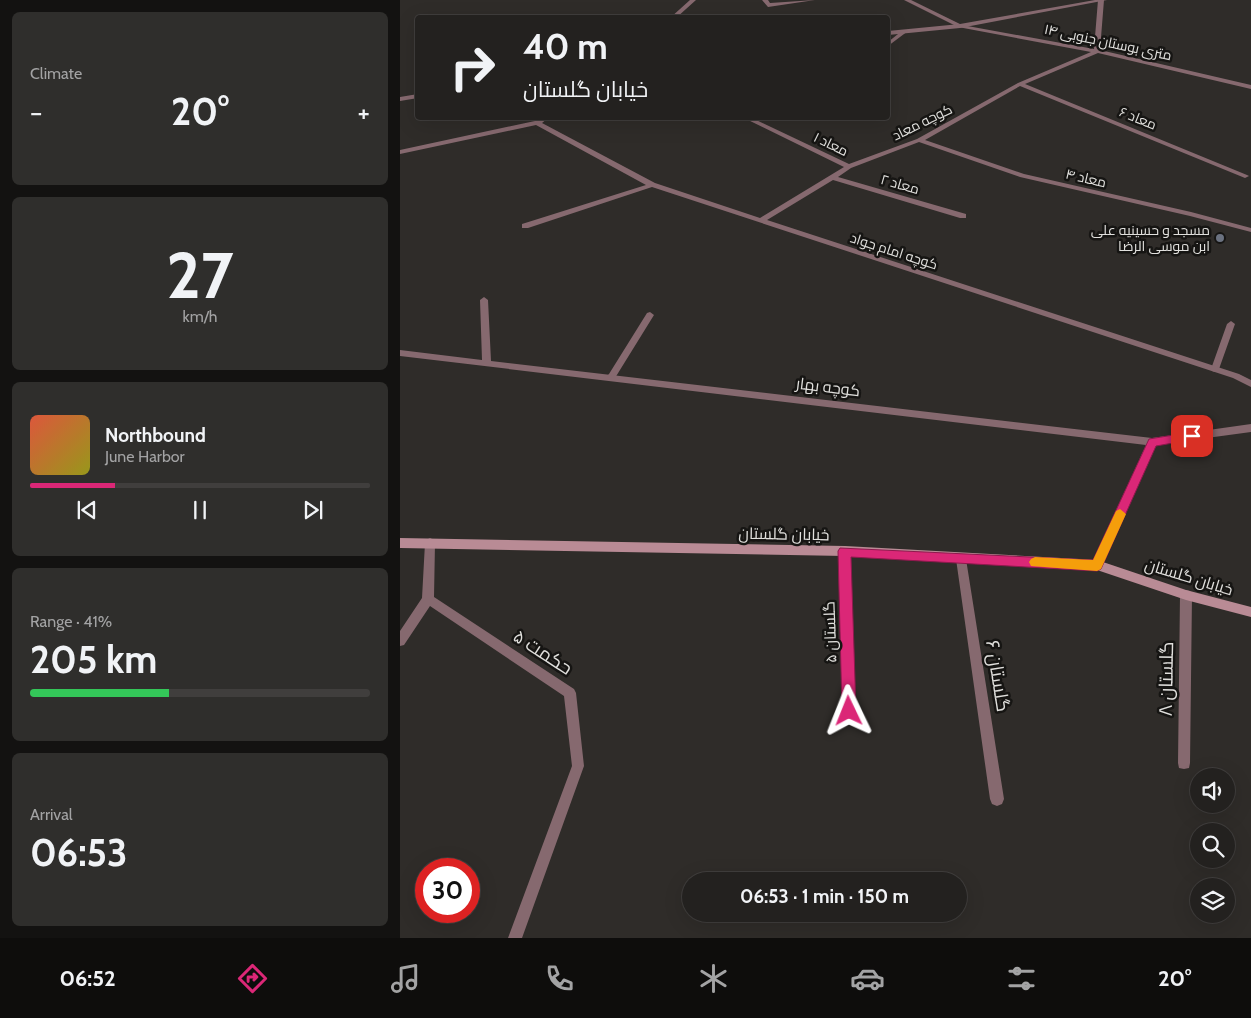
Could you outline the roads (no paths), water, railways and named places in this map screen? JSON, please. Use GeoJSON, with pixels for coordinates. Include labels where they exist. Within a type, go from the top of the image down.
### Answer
{"type":"FeatureCollection","features":[{"type":"Feature","properties":{"kind":"main road","name":"خیابان گلستان"},"geometry":{"type":"LineString","coordinates":[[400,544],[844,551],[961,559],[1097,565],[1186,595],[1251,612]]}},
{"type":"Feature","properties":{"kind":"street"},"geometry":{"type":"LineString","coordinates":[[676,15],[693,0]]}},
{"type":"Feature","properties":{"kind":"street"},"geometry":{"type":"LineString","coordinates":[[765,0],[768,5],[812,0]]}},
{"type":"Feature","properties":{"kind":"street"},"geometry":{"type":"LineString","coordinates":[[906,0],[960,26]]}},
{"type":"Feature","properties":{"kind":"street"},"geometry":{"type":"LineString","coordinates":[[890,33],[960,26],[1102,0],[1097,51]]}},
{"type":"Feature","properties":{"kind":"street","name":"۱۴ متری بوستان جنوبی"},"geometry":{"type":"LineString","coordinates":[[960,26],[1097,51],[1251,87]]}},
{"type":"Feature","properties":{"kind":"street"},"geometry":{"type":"LineString","coordinates":[[890,43],[905,32]]}},
{"type":"Feature","properties":{"kind":"street","name":"کوچه معاد"},"geometry":{"type":"LineString","coordinates":[[762,220],[849,167],[919,140],[1020,84],[1097,51]]}},
{"type":"Feature","properties":{"kind":"street","name":"معاد ۶"},"geometry":{"type":"LineString","coordinates":[[1020,84],[1245,176]]}},
{"type":"Feature","properties":{"kind":"street"},"geometry":{"type":"LineString","coordinates":[[400,99],[415,96]]}},
{"type":"Feature","properties":{"kind":"street"},"geometry":{"type":"LineString","coordinates":[[400,152],[537,123],[542,120]]}},
{"type":"Feature","properties":{"kind":"street","name":"معاد ۱"},"geometry":{"type":"LineString","coordinates":[[752,120],[849,167]]}},
{"type":"Feature","properties":{"kind":"street","name":"کوچه امام جواد"},"geometry":{"type":"LineString","coordinates":[[537,123],[652,185],[1215,369],[1236,376],[1251,384]]}},
{"type":"Feature","properties":{"kind":"street","name":"معاد ۴"},"geometry":{"type":"LineString","coordinates":[[919,140],[1022,176],[1191,214],[1251,230]]}},
{"type":"Feature","properties":{"kind":"street","name":"معاد ۲"},"geometry":{"type":"LineString","coordinates":[[830,177],[963,216]]}},
{"type":"Feature","properties":{"kind":"street"},"geometry":{"type":"LineString","coordinates":[[525,226],[652,185]]}},
{"type":"Feature","properties":{"kind":"street"},"geometry":{"type":"LineString","coordinates":[[484,300],[487,362]]}},
{"type":"Feature","properties":{"kind":"street"},"geometry":{"type":"LineString","coordinates":[[612,376],[650,315]]}},
{"type":"Feature","properties":{"kind":"street"},"geometry":{"type":"LineString","coordinates":[[1215,369],[1231,324]]}},
{"type":"Feature","properties":{"kind":"street","name":"کوچه بهار"},"geometry":{"type":"LineString","coordinates":[[400,353],[612,376],[1152,442],[1251,428]]}},
{"type":"Feature","properties":{"kind":"street"},"geometry":{"type":"LineString","coordinates":[[1097,565],[1152,442]]}},
{"type":"Feature","properties":{"kind":"street"},"geometry":{"type":"LineString","coordinates":[[400,641],[428,599],[430,543]]}},
{"type":"Feature","properties":{"kind":"street","name":"گلستان ۵"},"geometry":{"type":"LineString","coordinates":[[844,551],[849,711]]}},
{"type":"Feature","properties":{"kind":"street","name":"گلستان ۶"},"geometry":{"type":"LineString","coordinates":[[961,559],[997,799]]}},
{"type":"Feature","properties":{"kind":"street","name":"گلستان ۸"},"geometry":{"type":"LineString","coordinates":[[1184,763],[1186,595]]}},
{"type":"Feature","properties":{"kind":"street","name":"حکمت ۵"},"geometry":{"type":"LineString","coordinates":[[428,599],[570,693],[578,766],[515,938]]}},
{"type":"Feature","properties":{"kind":"place","name":"مسجد و حسینیه علی ابن موسی الرضا"},"geometry":{"type":"Point","coordinates":[1220,238]}}]}
